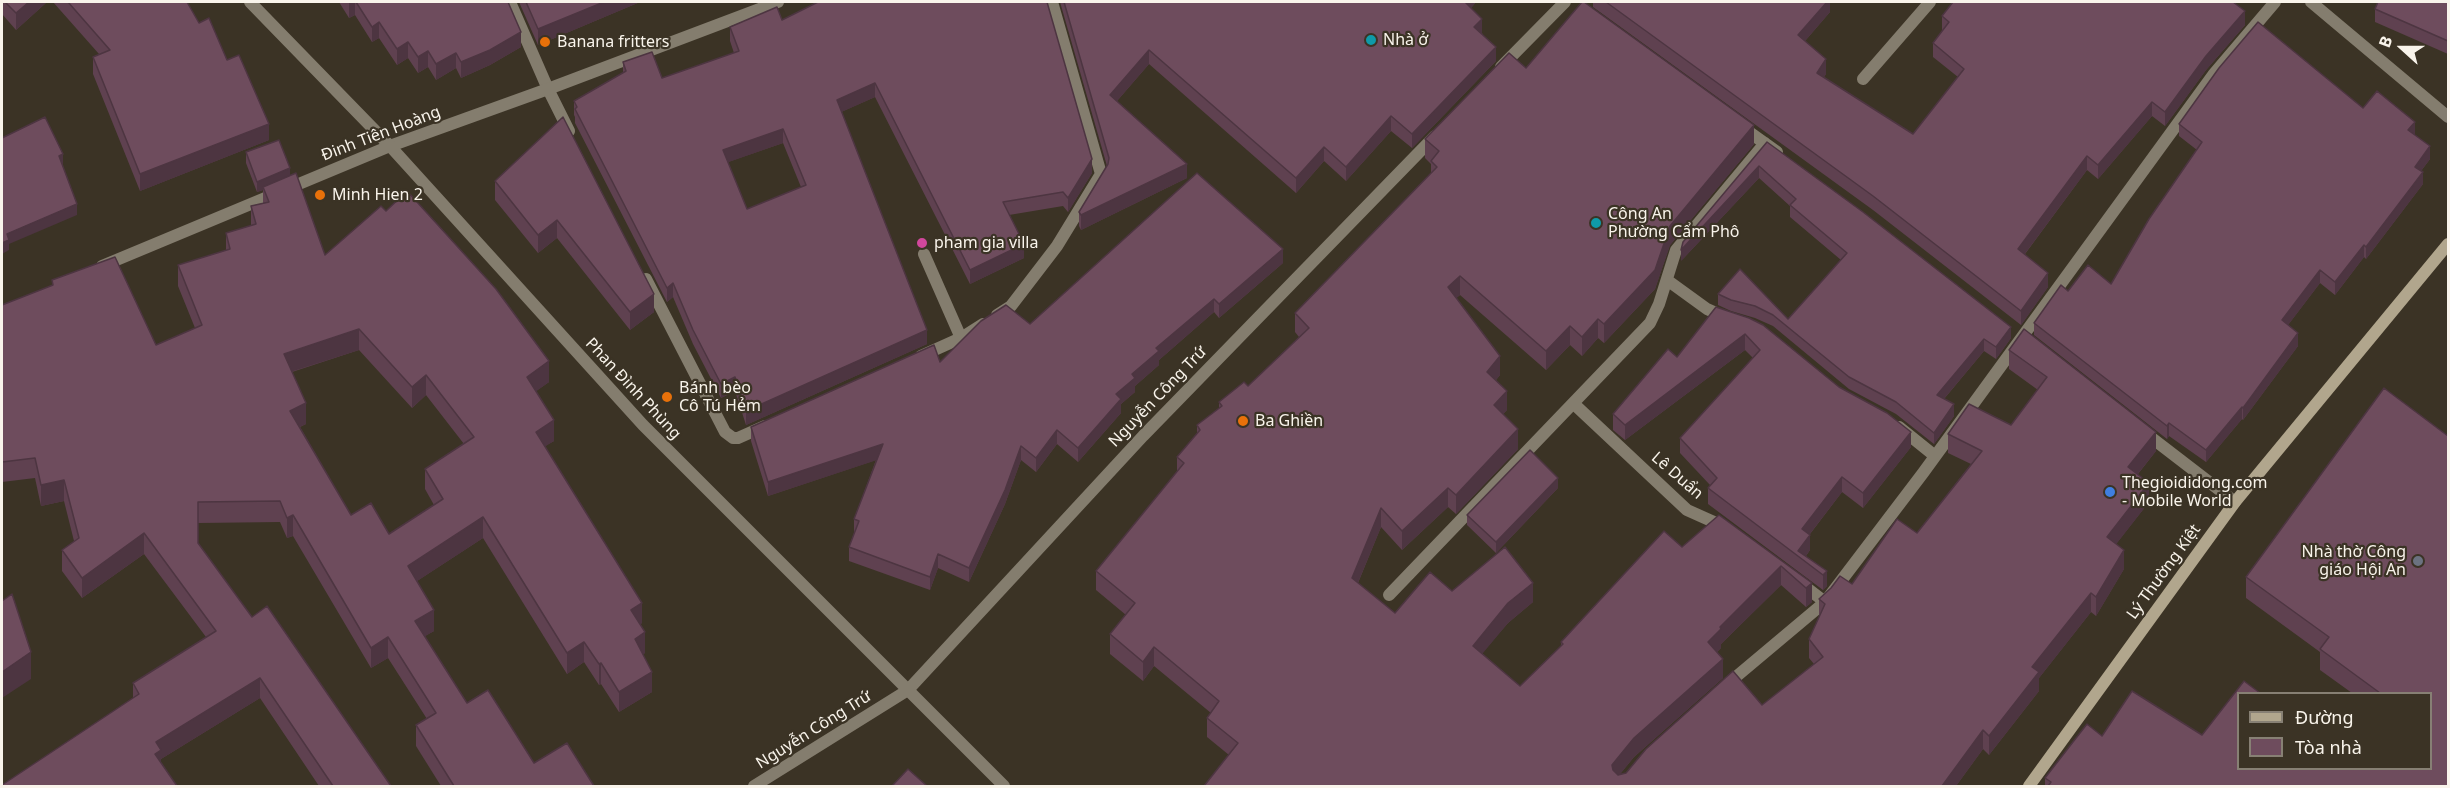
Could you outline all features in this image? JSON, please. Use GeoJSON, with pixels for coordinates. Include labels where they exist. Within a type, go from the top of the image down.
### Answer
{"type":"FeatureCollection","features":[{"type":"Feature","properties":{"kind":"main road","name":"Lý Thường Kiệt"},"geometry":{"type":"LineString","coordinates":[[2029,786],[2235,502],[2448,244]]}},
{"type":"Feature","properties":{"kind":"street","name":"Phan Đình Phùng"},"geometry":{"type":"LineString","coordinates":[[250,2],[390,146],[642,425],[1004,786]]}},
{"type":"Feature","properties":{"kind":"street"},"geometry":{"type":"LineString","coordinates":[[510,2],[548,89],[574,141]]}},
{"type":"Feature","properties":{"kind":"street","name":"Đinh Tiên Hoàng"},"geometry":{"type":"LineString","coordinates":[[88,272],[390,146],[778,2]]}},
{"type":"Feature","properties":{"kind":"street"},"geometry":{"type":"LineString","coordinates":[[908,361],[961,338],[1011,306],[1057,246],[1101,174],[1053,2]]}},
{"type":"Feature","properties":{"kind":"street"},"geometry":{"type":"LineString","coordinates":[[1491,78],[1565,2]]}},
{"type":"Feature","properties":{"kind":"street"},"geometry":{"type":"LineString","coordinates":[[1863,79],[1930,2]]}},
{"type":"Feature","properties":{"kind":"street"},"geometry":{"type":"LineString","coordinates":[[1716,694],[1826,602],[2213,75],[2275,2]]}},
{"type":"Feature","properties":{"kind":"street"},"geometry":{"type":"LineString","coordinates":[[2311,2],[2448,117]]}},
{"type":"Feature","properties":{"kind":"street"},"geometry":{"type":"LineString","coordinates":[[1736,122],[1783,156]]}},
{"type":"Feature","properties":{"kind":"street","name":"Nguyễn Công Trứ"},"geometry":{"type":"LineString","coordinates":[[754,786],[908,690],[1143,436],[1441,129]]}},
{"type":"Feature","properties":{"kind":"street"},"geometry":{"type":"LineString","coordinates":[[1389,595],[1650,323],[1659,304],[1676,250],[1764,143]]}},
{"type":"Feature","properties":{"kind":"street"},"geometry":{"type":"LineString","coordinates":[[924,254],[961,338]]}},
{"type":"Feature","properties":{"kind":"street"},"geometry":{"type":"LineString","coordinates":[[639,266],[725,432],[733,438],[738,438],[781,418]]}},
{"type":"Feature","properties":{"kind":"street"},"geometry":{"type":"LineString","coordinates":[[1667,280],[1707,309],[1736,321]]}},
{"type":"Feature","properties":{"kind":"street","name":"Lê Duẩn"},"geometry":{"type":"LineString","coordinates":[[1574,404],[1687,510],[1740,537]]}},
{"type":"Feature","properties":{"kind":"street"},"geometry":{"type":"LineString","coordinates":[[1892,422],[1935,456]]}},
{"type":"Feature","properties":{"kind":"street"},"geometry":{"type":"LineString","coordinates":[[2133,424],[2235,502]]}},
{"type":"Feature","properties":{"kind":"street"},"geometry":{"type":"LineString","coordinates":[[1787,573],[1826,602]]}},
{"type":"Feature","properties":{"kind":"building"},"geometry":{"type":"Polygon","coordinates":[[[5,2],[29,2],[16,13],[5,2]]]}},
{"type":"Feature","properties":{"kind":"building"},"geometry":{"type":"Polygon","coordinates":[[[68,2],[187,2],[199,23],[209,18],[227,60],[239,55],[269,124],[140,174],[93,57],[110,50],[68,2]]]}},
{"type":"Feature","properties":{"kind":"building"},"geometry":{"type":"Polygon","coordinates":[[[356,2],[508,2],[521,32],[490,50],[461,62],[456,53],[436,64],[428,51],[418,57],[408,42],[397,49],[379,22],[372,27],[356,2]]]}},
{"type":"Feature","properties":{"kind":"building"},"geometry":{"type":"Polygon","coordinates":[[[526,2],[604,2],[538,29],[526,2]]]}},
{"type":"Feature","properties":{"kind":"building"},"geometry":{"type":"Polygon","coordinates":[[[818,2],[1047,2],[1092,159],[1068,198],[1063,192],[1003,202],[1024,244],[970,270],[875,83],[837,100],[927,330],[746,411],[735,377],[721,384],[693,330],[673,283],[667,288],[575,109],[577,107],[574,101],[626,71],[623,62],[652,52],[662,78],[739,51],[730,27],[777,7],[782,20],[818,2]],[[783,129],[723,150],[747,209],[806,185],[783,129]]]}},
{"type":"Feature","properties":{"kind":"building"},"geometry":{"type":"Polygon","coordinates":[[[1064,2],[1465,2],[1482,19],[1474,27],[1496,47],[1412,134],[1391,116],[1346,167],[1324,147],[1296,178],[1149,50],[1110,95],[1187,164],[1081,215],[1079,212],[1108,164],[1109,158],[1064,2]]]}},
{"type":"Feature","properties":{"kind":"building"},"geometry":{"type":"Polygon","coordinates":[[[1582,2],[1754,125],[1670,226],[1655,270],[1604,324],[1598,319],[1582,337],[1570,326],[1546,351],[1460,276],[1448,287],[1500,356],[1487,372],[1507,391],[1494,405],[1518,429],[1456,495],[1448,488],[1402,531],[1381,508],[1352,578],[1395,613],[1430,572],[1452,591],[1505,547],[1533,583],[1508,603],[1473,646],[1520,686],[1563,644],[1561,642],[1664,531],[1682,547],[1719,515],[1812,583],[1806,588],[1781,566],[1720,627],[1721,629],[1708,642],[1723,659],[1634,738],[1612,765],[1618,775],[1626,773],[1646,749],[1733,671],[1762,705],[1823,657],[1809,639],[1825,604],[1819,599],[1840,576],[1852,584],[1897,519],[1917,533],[1982,451],[1948,434],[1969,404],[2011,425],[2047,377],[2009,350],[2024,329],[2156,432],[2128,467],[2149,483],[2107,537],[2124,550],[2096,597],[2091,593],[2032,667],[2039,672],[1989,736],[1983,730],[1942,786],[1204,786],[1238,743],[1207,718],[1219,701],[1154,647],[1143,662],[1110,634],[1135,603],[1096,571],[1184,463],[1177,457],[1200,430],[1197,425],[1222,406],[1219,402],[1244,382],[1248,386],[1309,328],[1295,313],[1437,167],[1431,161],[1439,151],[1425,139],[1509,53],[1526,68],[1582,2]]]}},
{"type":"Feature","properties":{"kind":"building"},"geometry":{"type":"Polygon","coordinates":[[[1606,2],[1827,2],[1798,35],[1826,59],[1817,73],[1913,134],[1964,69],[1933,43],[1949,22],[1942,16],[1953,2],[2233,2],[2245,11],[2206,56],[2165,112],[2152,102],[2098,165],[2087,156],[2018,249],[2048,273],[2021,311],[1873,196],[1606,2]]]}},
{"type":"Feature","properties":{"kind":"building"},"geometry":{"type":"Polygon","coordinates":[[[2378,2],[2448,2],[2448,41],[2375,9],[2378,2]]]}},
{"type":"Feature","properties":{"kind":"building"},"geometry":{"type":"Polygon","coordinates":[[[2258,22],[2363,108],[2377,91],[2415,122],[2408,130],[2430,146],[2415,167],[2423,172],[2366,247],[2364,245],[2335,282],[2320,270],[2282,320],[2298,333],[2243,408],[2206,450],[2169,423],[2167,426],[2034,323],[2061,285],[2068,291],[2088,265],[2111,284],[2149,219],[2202,142],[2179,124],[2219,68],[2258,22]]]}},
{"type":"Feature","properties":{"kind":"building"},"geometry":{"type":"Polygon","coordinates":[[[45,117],[63,154],[59,156],[77,204],[7,234],[9,240],[2,243],[2,138],[45,117]]]}},
{"type":"Feature","properties":{"kind":"building"},"geometry":{"type":"Polygon","coordinates":[[[563,117],[654,294],[630,312],[557,220],[538,235],[495,181],[563,117]]]}},
{"type":"Feature","properties":{"kind":"building"},"geometry":{"type":"Polygon","coordinates":[[[279,140],[290,168],[257,182],[246,152],[279,140]]]}},
{"type":"Feature","properties":{"kind":"building"},"geometry":{"type":"Polygon","coordinates":[[[1767,142],[1863,212],[2011,327],[1996,347],[1984,339],[1937,395],[1954,404],[1934,433],[1896,402],[1849,377],[1773,315],[1755,306],[1718,294],[1740,269],[1788,319],[1847,253],[1790,205],[1796,199],[1759,166],[1681,250],[1683,242],[1767,142]]]}},
{"type":"Feature","properties":{"kind":"building"},"geometry":{"type":"Polygon","coordinates":[[[296,173],[325,255],[381,206],[386,211],[407,191],[496,289],[549,361],[527,377],[554,420],[536,432],[642,603],[631,610],[645,632],[635,639],[652,672],[619,692],[601,663],[599,664],[584,642],[567,653],[483,517],[408,566],[434,610],[415,621],[467,703],[488,690],[534,763],[567,743],[594,786],[454,786],[416,725],[436,713],[388,637],[371,648],[293,515],[287,518],[280,501],[198,502],[198,543],[252,617],[267,606],[391,786],[333,786],[260,678],[156,742],[161,750],[155,754],[177,786],[2,786],[139,694],[133,683],[216,631],[144,533],[82,578],[62,550],[79,538],[64,480],[41,485],[35,458],[2,462],[2,305],[53,285],[52,280],[115,257],[156,345],[202,325],[178,265],[230,249],[226,233],[256,224],[251,206],[269,202],[263,187],[296,173]],[[359,329],[284,354],[306,403],[290,411],[351,515],[371,503],[389,534],[443,499],[425,469],[474,437],[426,375],[412,387],[359,329]]]}},
{"type":"Feature","properties":{"kind":"building"},"geometry":{"type":"Polygon","coordinates":[[[1197,173],[1283,249],[1219,304],[1214,299],[1156,348],[1159,351],[1132,374],[1135,378],[1116,394],[1121,399],[1078,448],[1057,430],[1036,458],[1021,446],[1005,490],[969,568],[938,554],[930,577],[849,547],[859,521],[854,519],[883,444],[768,482],[751,427],[934,345],[940,362],[981,321],[1006,305],[1030,324],[1197,173]]]}},
{"type":"Feature","properties":{"kind":"building"},"geometry":{"type":"Polygon","coordinates":[[[1716,307],[1763,325],[1839,387],[1887,413],[1911,432],[1863,493],[1842,477],[1802,529],[1810,535],[1798,551],[1827,571],[1823,575],[1708,488],[1717,478],[1680,438],[1760,350],[1745,334],[1625,425],[1613,414],[1668,349],[1677,357],[1716,307]]]}},
{"type":"Feature","properties":{"kind":"building"},"geometry":{"type":"Polygon","coordinates":[[[2384,388],[2448,436],[2448,786],[2048,786],[2051,782],[2045,778],[2087,724],[2102,736],[2132,691],[2202,735],[2244,681],[2259,692],[2237,692],[2237,770],[2432,770],[2432,692],[2379,692],[2320,649],[2329,637],[2246,577],[2384,388]]]}},
{"type":"Feature","properties":{"kind":"building"},"geometry":{"type":"Polygon","coordinates":[[[1530,450],[1558,478],[1496,542],[1467,515],[1530,450]]]}},
{"type":"Feature","properties":{"kind":"building"},"geometry":{"type":"Polygon","coordinates":[[[12,594],[31,652],[2,672],[2,601],[12,594]]]}},
{"type":"Feature","properties":{"kind":"building"},"geometry":{"type":"Polygon","coordinates":[[[908,769],[927,786],[892,786],[908,769]]]}},
{"type":"Feature","properties":{"kind":"place","name":"Nhà ở"},"geometry":{"type":"Point","coordinates":[1371,40]}},
{"type":"Feature","properties":{"kind":"place","name":"Banana fritters"},"geometry":{"type":"Point","coordinates":[545,42]}},
{"type":"Feature","properties":{"kind":"place","name":"Minh Hien 2"},"geometry":{"type":"Point","coordinates":[320,195]}},
{"type":"Feature","properties":{"kind":"place","name":"Công An Phường Cẩm Phô"},"geometry":{"type":"Point","coordinates":[1596,223]}},
{"type":"Feature","properties":{"kind":"place","name":"pham gia villa"},"geometry":{"type":"Point","coordinates":[922,243]}},
{"type":"Feature","properties":{"kind":"place","name":"Bánh bèo Cô Tú Hẻm"},"geometry":{"type":"Point","coordinates":[667,397]}},
{"type":"Feature","properties":{"kind":"place","name":"Ba Ghiền"},"geometry":{"type":"Point","coordinates":[1243,421]}},
{"type":"Feature","properties":{"kind":"place","name":"Thegioididong.com - Mobile World"},"geometry":{"type":"Point","coordinates":[2110,492]}},
{"type":"Feature","properties":{"kind":"place","name":"Nhà thờ Công giáo Hội An"},"geometry":{"type":"Point","coordinates":[2418,561]}}]}
